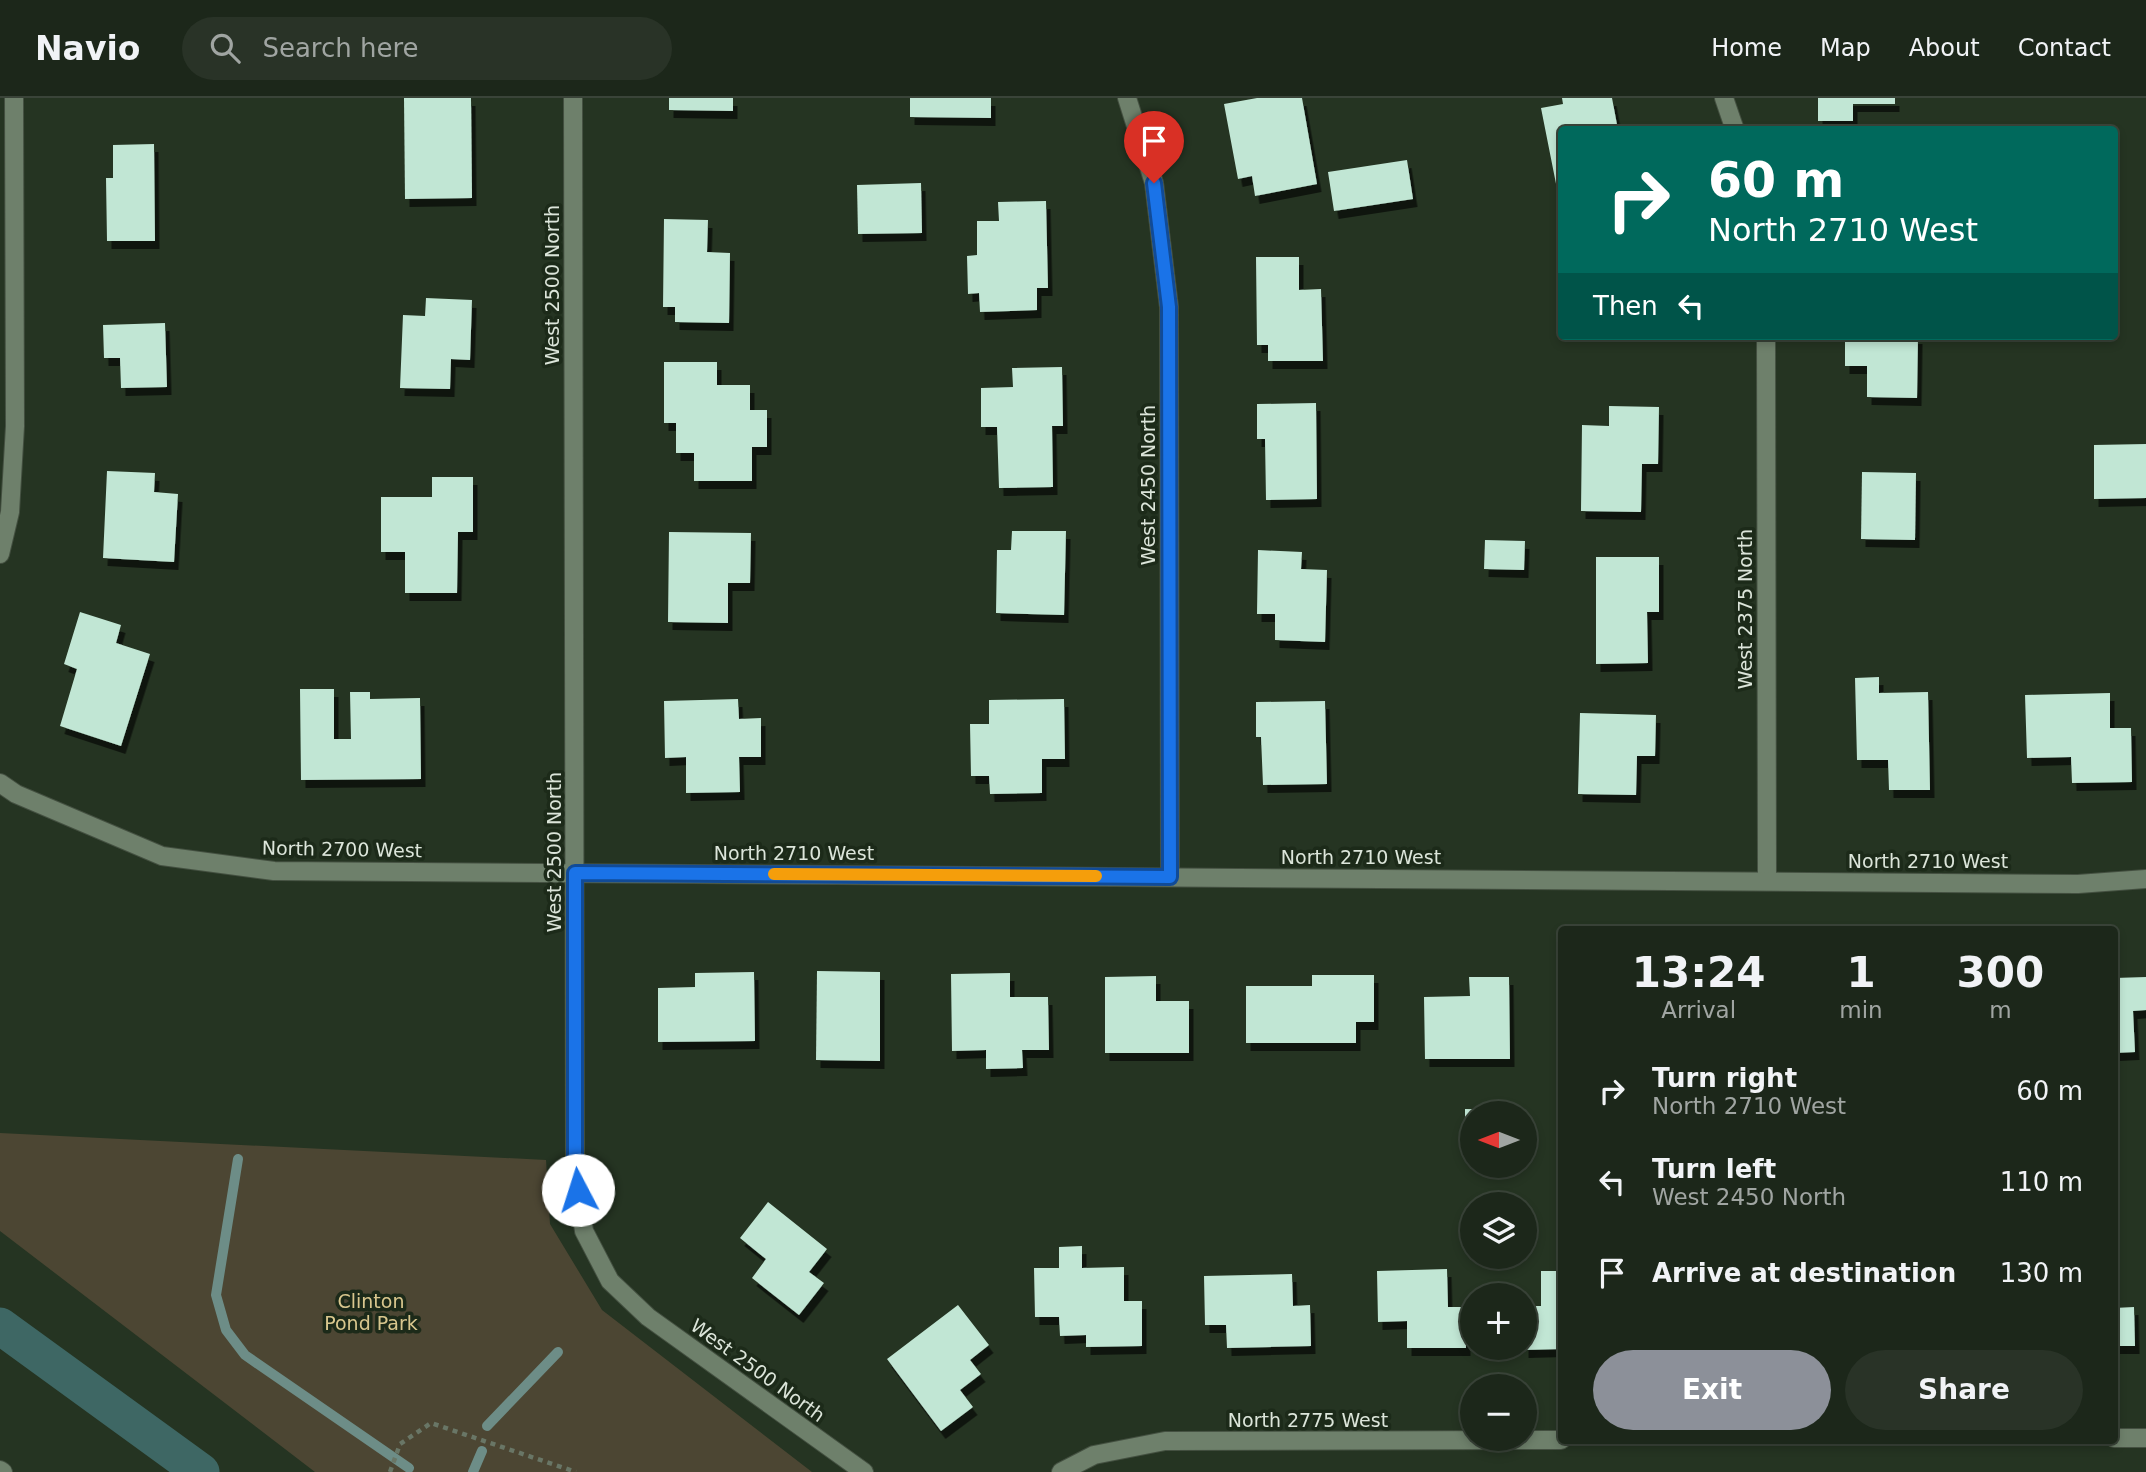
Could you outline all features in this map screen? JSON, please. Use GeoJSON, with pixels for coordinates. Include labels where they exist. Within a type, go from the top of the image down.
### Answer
{"type":"FeatureCollection","features":[{"type":"Feature","properties":{"kind":"street"},"geometry":{"type":"LineString","coordinates":[[0,554],[10,512],[15,426],[14,98]]}},
{"type":"Feature","properties":{"kind":"street","name":"West 2500 North"},"geometry":{"type":"LineString","coordinates":[[573,98],[575,1169],[584,1231],[610,1281],[648,1317],[864,1472]]}},
{"type":"Feature","properties":{"kind":"street","name":"West 2450 North"},"geometry":{"type":"LineString","coordinates":[[1127,98],[1154,183],[1169,307],[1170,877]]}},
{"type":"Feature","properties":{"kind":"street"},"geometry":{"type":"LineString","coordinates":[[1724,98],[1734,126]]}},
{"type":"Feature","properties":{"kind":"street","name":"West 2375 North"},"geometry":{"type":"LineString","coordinates":[[1766,340],[1767,881]]}},
{"type":"Feature","properties":{"kind":"street","name":"North 2700 West"},"geometry":{"type":"LineString","coordinates":[[0,783],[16,794],[162,856],[274,871],[575,873]]}},
{"type":"Feature","properties":{"kind":"street","name":"North 2710 West"},"geometry":{"type":"LineString","coordinates":[[575,873],[2078,884],[2146,879]]}},
{"type":"Feature","properties":{"kind":"street"},"geometry":{"type":"LineString","coordinates":[[2118,1438],[2146,1438]]}},
{"type":"Feature","properties":{"kind":"street","name":"North 2775 West"},"geometry":{"type":"LineString","coordinates":[[1061,1472],[1094,1455],[1166,1441],[1558,1440]]}},
{"type":"Feature","properties":{"kind":"path"},"geometry":{"type":"LineString","coordinates":[[390,1472],[400,1444],[431,1423],[576,1472]]}},
{"type":"Feature","properties":{"kind":"green space","name":"Clinton Pond Park"},"geometry":{"type":"Polygon","coordinates":[[[0,1133],[546,1160],[550,1224],[602,1310],[812,1472],[315,1472],[0,1231],[0,1133]]]}},
{"type":"Feature","properties":{"kind":"building"},"geometry":{"type":"Polygon","coordinates":[[[404,98],[471,98],[472,198],[405,199],[404,98]]]}},
{"type":"Feature","properties":{"kind":"building"},"geometry":{"type":"Polygon","coordinates":[[[669,98],[733,98],[733,111],[669,110],[669,98]]]}},
{"type":"Feature","properties":{"kind":"building"},"geometry":{"type":"Polygon","coordinates":[[[910,98],[991,98],[991,118],[910,117],[910,98]]]}},
{"type":"Feature","properties":{"kind":"building"},"geometry":{"type":"Polygon","coordinates":[[[1257,98],[1302,98],[1317,184],[1255,196],[1252,176],[1238,179],[1224,104],[1257,98]]]}},
{"type":"Feature","properties":{"kind":"building"},"geometry":{"type":"Polygon","coordinates":[[[1562,98],[1612,98],[1617,126],[1558,126],[1558,194],[1541,108],[1563,104],[1562,98]]]}},
{"type":"Feature","properties":{"kind":"building"},"geometry":{"type":"Polygon","coordinates":[[[1818,98],[1895,98],[1895,104],[1853,104],[1853,121],[1818,121],[1818,98]]]}},
{"type":"Feature","properties":{"kind":"building"},"geometry":{"type":"Polygon","coordinates":[[[154,144],[155,241],[107,241],[106,178],[113,178],[113,145],[154,144]]]}},
{"type":"Feature","properties":{"kind":"building"},"geometry":{"type":"Polygon","coordinates":[[[1407,160],[1413,199],[1334,211],[1328,172],[1407,160]]]}},
{"type":"Feature","properties":{"kind":"building"},"geometry":{"type":"Polygon","coordinates":[[[921,183],[922,233],[858,234],[857,185],[921,183]]]}},
{"type":"Feature","properties":{"kind":"building"},"geometry":{"type":"Polygon","coordinates":[[[1046,201],[1048,288],[1037,288],[1037,310],[980,312],[979,293],[968,294],[967,256],[977,255],[977,221],[999,221],[998,202],[1046,201]]]}},
{"type":"Feature","properties":{"kind":"building"},"geometry":{"type":"Polygon","coordinates":[[[664,219],[708,220],[707,252],[730,253],[729,323],[675,322],[675,307],[663,307],[664,219]]]}},
{"type":"Feature","properties":{"kind":"building"},"geometry":{"type":"Polygon","coordinates":[[[1256,257],[1299,257],[1299,290],[1321,289],[1323,361],[1268,361],[1268,345],[1257,345],[1256,257]]]}},
{"type":"Feature","properties":{"kind":"building"},"geometry":{"type":"Polygon","coordinates":[[[426,298],[472,300],[470,360],[451,359],[450,389],[400,388],[403,315],[425,316],[426,298]]]}},
{"type":"Feature","properties":{"kind":"building"},"geometry":{"type":"Polygon","coordinates":[[[165,323],[167,387],[121,388],[120,358],[104,358],[103,325],[165,323]]]}},
{"type":"Feature","properties":{"kind":"building"},"geometry":{"type":"Polygon","coordinates":[[[1845,340],[1918,340],[1917,398],[1867,397],[1867,366],[1845,366],[1845,340]]]}},
{"type":"Feature","properties":{"kind":"building"},"geometry":{"type":"Polygon","coordinates":[[[664,362],[717,362],[717,385],[750,385],[750,410],[767,410],[767,447],[752,447],[752,481],[694,481],[694,453],[676,453],[676,423],[664,423],[664,362]]]}},
{"type":"Feature","properties":{"kind":"building"},"geometry":{"type":"Polygon","coordinates":[[[1062,367],[1063,426],[1052,426],[1053,487],[999,488],[997,427],[981,427],[981,388],[1013,387],[1012,368],[1062,367]]]}},
{"type":"Feature","properties":{"kind":"building"},"geometry":{"type":"Polygon","coordinates":[[[1316,403],[1317,499],[1266,500],[1265,439],[1257,439],[1257,404],[1316,403]]]}},
{"type":"Feature","properties":{"kind":"building"},"geometry":{"type":"Polygon","coordinates":[[[1609,406],[1659,407],[1658,464],[1642,464],[1641,512],[1581,511],[1582,425],[1609,426],[1609,406]]]}},
{"type":"Feature","properties":{"kind":"building"},"geometry":{"type":"Polygon","coordinates":[[[2146,444],[2146,498],[2094,499],[2094,445],[2146,444]]]}},
{"type":"Feature","properties":{"kind":"building"},"geometry":{"type":"Polygon","coordinates":[[[107,471],[155,473],[154,492],[178,494],[174,562],[103,558],[107,471]]]}},
{"type":"Feature","properties":{"kind":"building"},"geometry":{"type":"Polygon","coordinates":[[[1862,472],[1916,473],[1915,540],[1861,539],[1862,472]]]}},
{"type":"Feature","properties":{"kind":"building"},"geometry":{"type":"Polygon","coordinates":[[[432,477],[473,477],[473,532],[458,532],[457,593],[405,593],[405,552],[381,552],[381,497],[432,497],[432,477]]]}},
{"type":"Feature","properties":{"kind":"building"},"geometry":{"type":"Polygon","coordinates":[[[1012,531],[1066,531],[1064,615],[996,613],[997,550],[1011,550],[1012,531]]]}},
{"type":"Feature","properties":{"kind":"building"},"geometry":{"type":"Polygon","coordinates":[[[669,532],[751,533],[750,583],[728,583],[728,623],[668,622],[669,532]]]}},
{"type":"Feature","properties":{"kind":"building"},"geometry":{"type":"Polygon","coordinates":[[[1485,540],[1525,541],[1524,570],[1484,569],[1485,540]]]}},
{"type":"Feature","properties":{"kind":"building"},"geometry":{"type":"Polygon","coordinates":[[[1258,550],[1302,552],[1301,569],[1327,570],[1325,642],[1275,640],[1275,614],[1257,614],[1258,550]]]}},
{"type":"Feature","properties":{"kind":"building"},"geometry":{"type":"Polygon","coordinates":[[[1596,557],[1659,557],[1659,612],[1647,612],[1648,663],[1596,664],[1596,557]]]}},
{"type":"Feature","properties":{"kind":"building"},"geometry":{"type":"Polygon","coordinates":[[[80,612],[121,625],[116,643],[150,654],[121,746],[60,726],[77,669],[64,664],[80,612]]]}},
{"type":"Feature","properties":{"kind":"building"},"geometry":{"type":"Polygon","coordinates":[[[1879,677],[1879,693],[1928,692],[1930,790],[1889,790],[1888,760],[1857,760],[1855,678],[1879,677]]]}},
{"type":"Feature","properties":{"kind":"building"},"geometry":{"type":"Polygon","coordinates":[[[300,689],[334,689],[334,739],[351,739],[350,692],[370,692],[370,699],[420,698],[421,779],[301,780],[300,689]]]}},
{"type":"Feature","properties":{"kind":"building"},"geometry":{"type":"Polygon","coordinates":[[[2110,693],[2110,728],[2131,728],[2132,782],[2072,783],[2071,757],[2027,758],[2025,695],[2110,693]]]}},
{"type":"Feature","properties":{"kind":"building"},"geometry":{"type":"Polygon","coordinates":[[[738,699],[739,719],[761,718],[761,757],[739,757],[740,792],[686,793],[686,757],[665,758],[664,701],[738,699]]]}},
{"type":"Feature","properties":{"kind":"building"},"geometry":{"type":"Polygon","coordinates":[[[1064,699],[1065,759],[1042,759],[1042,793],[990,794],[989,776],[971,776],[970,724],[989,724],[989,700],[1064,699]]]}},
{"type":"Feature","properties":{"kind":"building"},"geometry":{"type":"Polygon","coordinates":[[[1325,701],[1327,784],[1263,785],[1261,737],[1256,737],[1256,702],[1325,701]]]}},
{"type":"Feature","properties":{"kind":"building"},"geometry":{"type":"Polygon","coordinates":[[[1580,713],[1656,715],[1655,756],[1637,756],[1636,795],[1578,794],[1580,713]]]}},
{"type":"Feature","properties":{"kind":"building"},"geometry":{"type":"Polygon","coordinates":[[[817,971],[880,972],[880,1061],[816,1060],[817,971]]]}},
{"type":"Feature","properties":{"kind":"building"},"geometry":{"type":"Polygon","coordinates":[[[754,972],[755,1041],[658,1042],[658,988],[695,987],[695,973],[754,972]]]}},
{"type":"Feature","properties":{"kind":"building"},"geometry":{"type":"Polygon","coordinates":[[[1010,973],[1010,997],[1048,997],[1049,1050],[1022,1050],[1023,1068],[986,1069],[986,1050],[952,1051],[951,974],[1010,973]]]}},
{"type":"Feature","properties":{"kind":"building"},"geometry":{"type":"Polygon","coordinates":[[[1312,975],[1374,975],[1374,1022],[1356,1022],[1356,1043],[1246,1043],[1246,986],[1312,986],[1312,975]]]}},
{"type":"Feature","properties":{"kind":"building"},"geometry":{"type":"Polygon","coordinates":[[[1156,976],[1156,1001],[1189,1001],[1189,1053],[1105,1053],[1105,977],[1156,976]]]}},
{"type":"Feature","properties":{"kind":"building"},"geometry":{"type":"Polygon","coordinates":[[[1469,977],[1509,977],[1510,1059],[1425,1059],[1424,997],[1470,996],[1469,977]]]}},
{"type":"Feature","properties":{"kind":"building"},"geometry":{"type":"Polygon","coordinates":[[[2146,977],[2146,1010],[2133,1011],[2135,1052],[2118,1053],[2118,978],[2146,977]]]}},
{"type":"Feature","properties":{"kind":"building"},"geometry":{"type":"Polygon","coordinates":[[[768,1202],[827,1249],[809,1272],[824,1283],[799,1315],[752,1278],[766,1259],[740,1238],[768,1202]]]}},
{"type":"Feature","properties":{"kind":"building"},"geometry":{"type":"Polygon","coordinates":[[[1082,1246],[1082,1268],[1124,1267],[1124,1301],[1142,1301],[1142,1346],[1086,1347],[1086,1335],[1060,1336],[1059,1317],[1035,1317],[1034,1268],[1059,1268],[1059,1247],[1082,1246]]]}},
{"type":"Feature","properties":{"kind":"building"},"geometry":{"type":"Polygon","coordinates":[[[1447,1269],[1448,1307],[1460,1307],[1460,1348],[1407,1348],[1407,1321],[1378,1322],[1377,1271],[1447,1269]]]}},
{"type":"Feature","properties":{"kind":"building"},"geometry":{"type":"Polygon","coordinates":[[[1541,1271],[1558,1271],[1558,1349],[1537,1350],[1537,1306],[1541,1306],[1541,1271]]]}},
{"type":"Feature","properties":{"kind":"building"},"geometry":{"type":"Polygon","coordinates":[[[1292,1274],[1293,1306],[1310,1305],[1311,1346],[1227,1348],[1226,1325],[1205,1325],[1204,1276],[1292,1274]]]}},
{"type":"Feature","properties":{"kind":"building"},"geometry":{"type":"Polygon","coordinates":[[[958,1305],[989,1345],[970,1360],[981,1374],[960,1390],[973,1407],[941,1431],[887,1359],[958,1305]]]}},
{"type":"Feature","properties":{"kind":"building"},"geometry":{"type":"Polygon","coordinates":[[[2134,1307],[2135,1346],[2118,1346],[2118,1308],[2134,1307]]]}},
{"type":"Feature","properties":{"kind":"waterway"},"geometry":{"type":"LineString","coordinates":[[238,1159],[216,1295],[226,1330],[245,1355],[409,1468]]}},
{"type":"Feature","properties":{"kind":"waterway"},"geometry":{"type":"LineString","coordinates":[[0,1326],[201,1472]]}},
{"type":"Feature","properties":{"kind":"waterway"},"geometry":{"type":"LineString","coordinates":[[487,1426],[558,1352]]}},
{"type":"Feature","properties":{"kind":"waterway"},"geometry":{"type":"LineString","coordinates":[[473,1472],[482,1451]]}},
{"type":"Feature","properties":{"kind":"slow traffic"},"geometry":{"type":"LineString","coordinates":[[774,874],[1096,876]]}},
{"type":"Feature","properties":{"kind":"route"},"geometry":{"type":"LineString","coordinates":[[578,1190],[575,1169],[575,873],[1170,877],[1169,307],[1154,183]]}}]}
